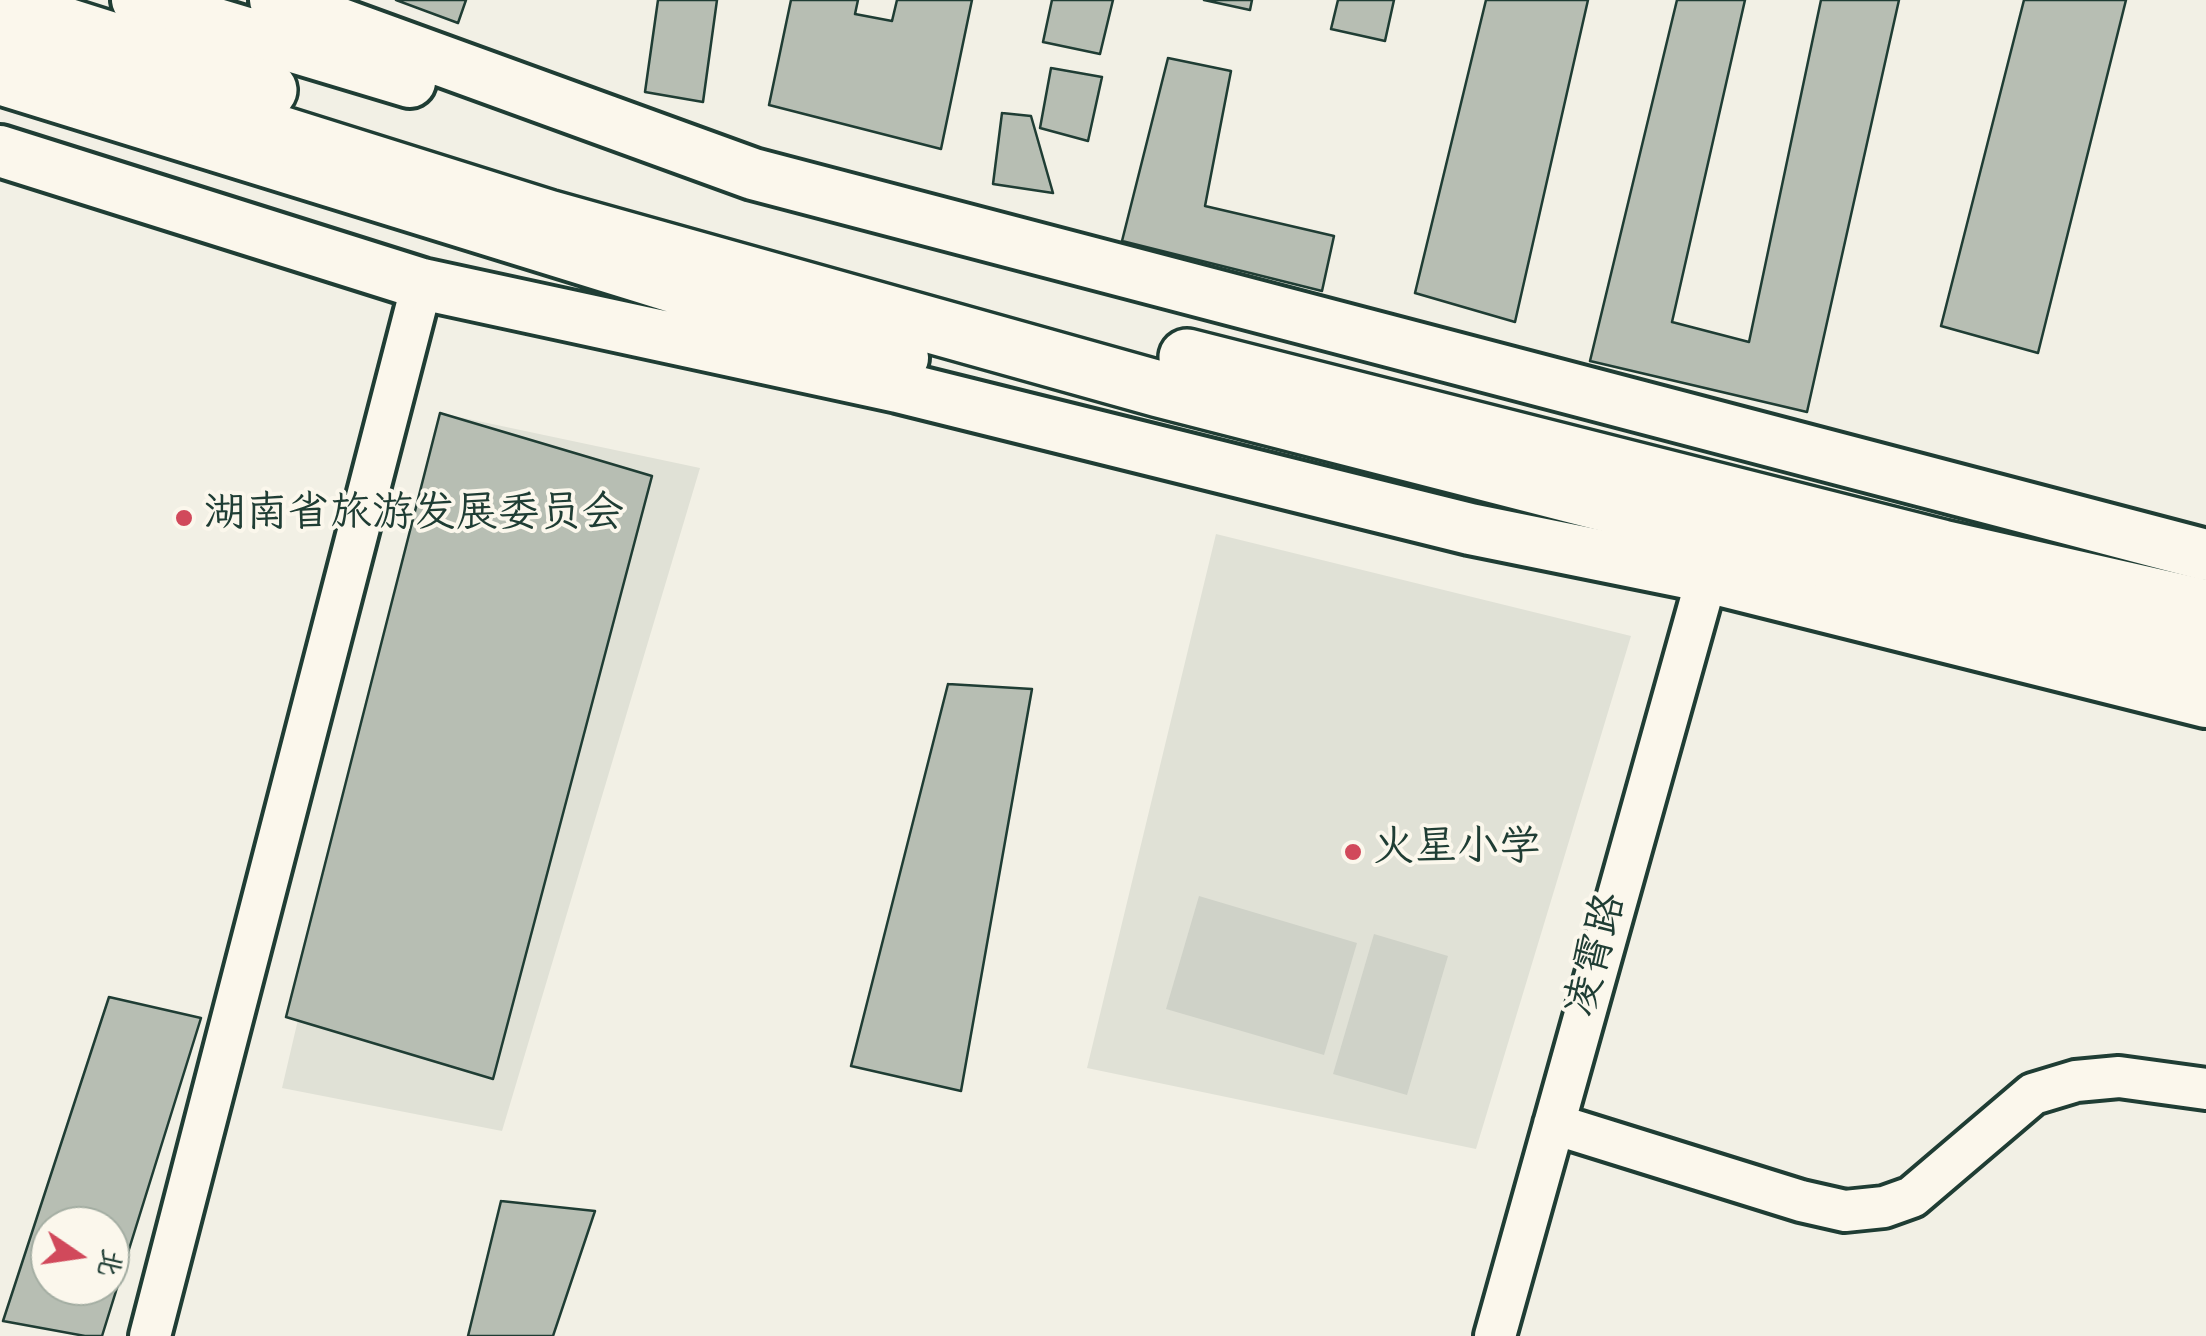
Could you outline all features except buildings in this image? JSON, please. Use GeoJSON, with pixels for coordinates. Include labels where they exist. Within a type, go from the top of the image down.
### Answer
{"type":"FeatureCollection","features":[{"type":"Feature","properties":{"kind":"highway"},"geometry":{"type":"LineString","coordinates":[[0,6],[556,180],[1164,351],[1942,548],[2206,608]]}},
{"type":"Feature","properties":{"kind":"highway"},"geometry":{"type":"LineString","coordinates":[[0,46],[548,218],[1140,384],[1943,590],[2206,652]]}},
{"type":"Feature","properties":{"kind":"main road"},"geometry":{"type":"LineString","coordinates":[[137,0],[508,100],[753,174],[2206,555]]}},
{"type":"Feature","properties":{"kind":"main road"},"geometry":{"type":"LineString","coordinates":[[275,0],[508,100]]}},
{"type":"Feature","properties":{"kind":"main road"},"geometry":{"type":"LineString","coordinates":[[0,79],[916,362],[1018,416]]}},
{"type":"Feature","properties":{"kind":"main road"},"geometry":{"type":"LineString","coordinates":[[0,124],[306,218],[898,387]]}},
{"type":"Feature","properties":{"kind":"main road"},"geometry":{"type":"LineString","coordinates":[[0,151],[422,284],[898,387],[1470,528],[1707,577],[2206,702]]}},
{"type":"Feature","properties":{"kind":"street"},"geometry":{"type":"LineString","coordinates":[[150,1336],[422,284]]}},
{"type":"Feature","properties":{"kind":"street","name":"凌霄路"},"geometry":{"type":"LineString","coordinates":[[1495,1336],[1707,577]]}},
{"type":"Feature","properties":{"kind":"street"},"geometry":{"type":"LineString","coordinates":[[1554,1124],[1801,1201],[1845,1211],[1884,1208],[1912,1197],[2033,1094],[2076,1081],[2119,1076],[2206,1089]]}},
{"type":"Feature","properties":{"kind":"shaded area"},"geometry":{"type":"Polygon","coordinates":[[[440,413],[700,468],[502,1131],[282,1088],[440,413]]]}},
{"type":"Feature","properties":{"kind":"shaded area","name":"火星小学"},"geometry":{"type":"Polygon","coordinates":[[[1216,534],[1631,636],[1476,1149],[1087,1068],[1216,534]]]}},
{"type":"Feature","properties":{"kind":"shaded area"},"geometry":{"type":"Polygon","coordinates":[[[1199,896],[1357,943],[1324,1055],[1166,1009],[1199,896]]]}},
{"type":"Feature","properties":{"kind":"shaded area"},"geometry":{"type":"Polygon","coordinates":[[[1374,934],[1448,956],[1407,1095],[1333,1074],[1374,934]]]}},
{"type":"Feature","properties":{"kind":"place","name":"湖南省旅游发展委员会"},"geometry":{"type":"Point","coordinates":[184,518]}},
{"type":"Feature","properties":{"kind":"place","name":"火星小学"},"geometry":{"type":"Point","coordinates":[1353,852]}}]}
